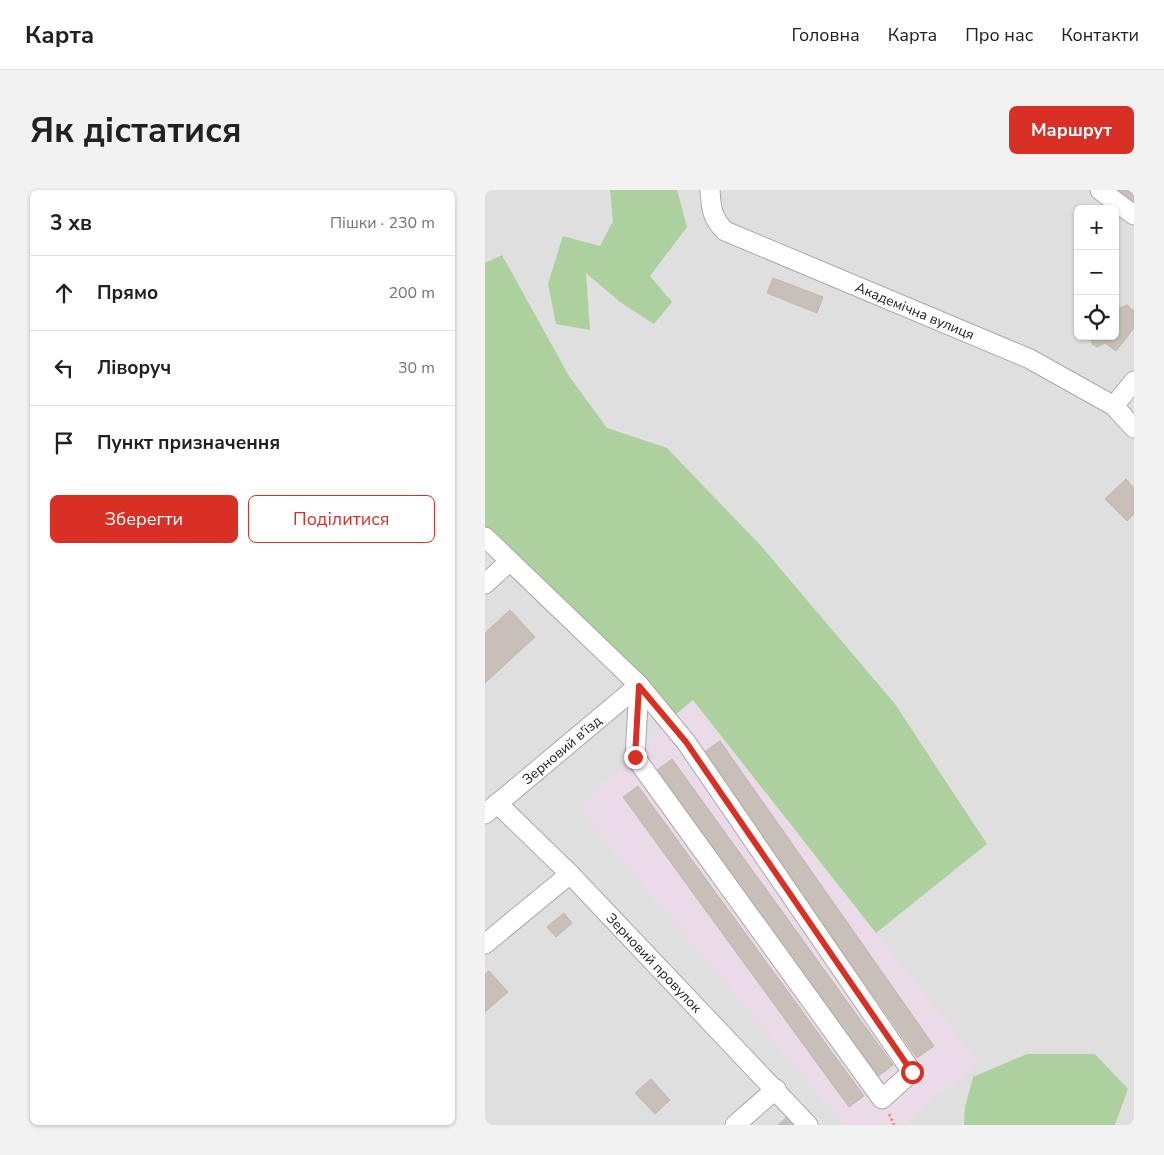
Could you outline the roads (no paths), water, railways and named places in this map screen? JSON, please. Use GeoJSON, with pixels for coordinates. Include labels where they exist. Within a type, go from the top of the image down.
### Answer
{"type":"FeatureCollection","features":[{"type":"Feature","properties":{"kind":"street","name":"Академічна вулиця"},"geometry":{"type":"LineString","coordinates":[[710,190],[711,205],[716,222],[725,231],[1030,359],[1114,406],[1134,428]]}},
{"type":"Feature","properties":{"kind":"street"},"geometry":{"type":"LineString","coordinates":[[1100,190],[1134,215]]}},
{"type":"Feature","properties":{"kind":"street"},"geometry":{"type":"LineString","coordinates":[[1114,406],[1134,381]]}},
{"type":"Feature","properties":{"kind":"street"},"geometry":{"type":"LineString","coordinates":[[485,537],[639,686],[686,742],[912,1072],[882,1099],[635,757],[639,686]]}},
{"type":"Feature","properties":{"kind":"street"},"geometry":{"type":"LineString","coordinates":[[485,584],[510,561]]}},
{"type":"Feature","properties":{"kind":"street","name":"Зерновий в'їзд"},"geometry":{"type":"LineString","coordinates":[[491,809],[639,686]]}},
{"type":"Feature","properties":{"kind":"street","name":"Зерновий провулок"},"geometry":{"type":"LineString","coordinates":[[491,809],[570,874],[808,1125]]}},
{"type":"Feature","properties":{"kind":"street"},"geometry":{"type":"LineString","coordinates":[[485,944],[570,874]]}},
{"type":"Feature","properties":{"kind":"street"},"geometry":{"type":"LineString","coordinates":[[735,1125],[775,1089]]}}]}
